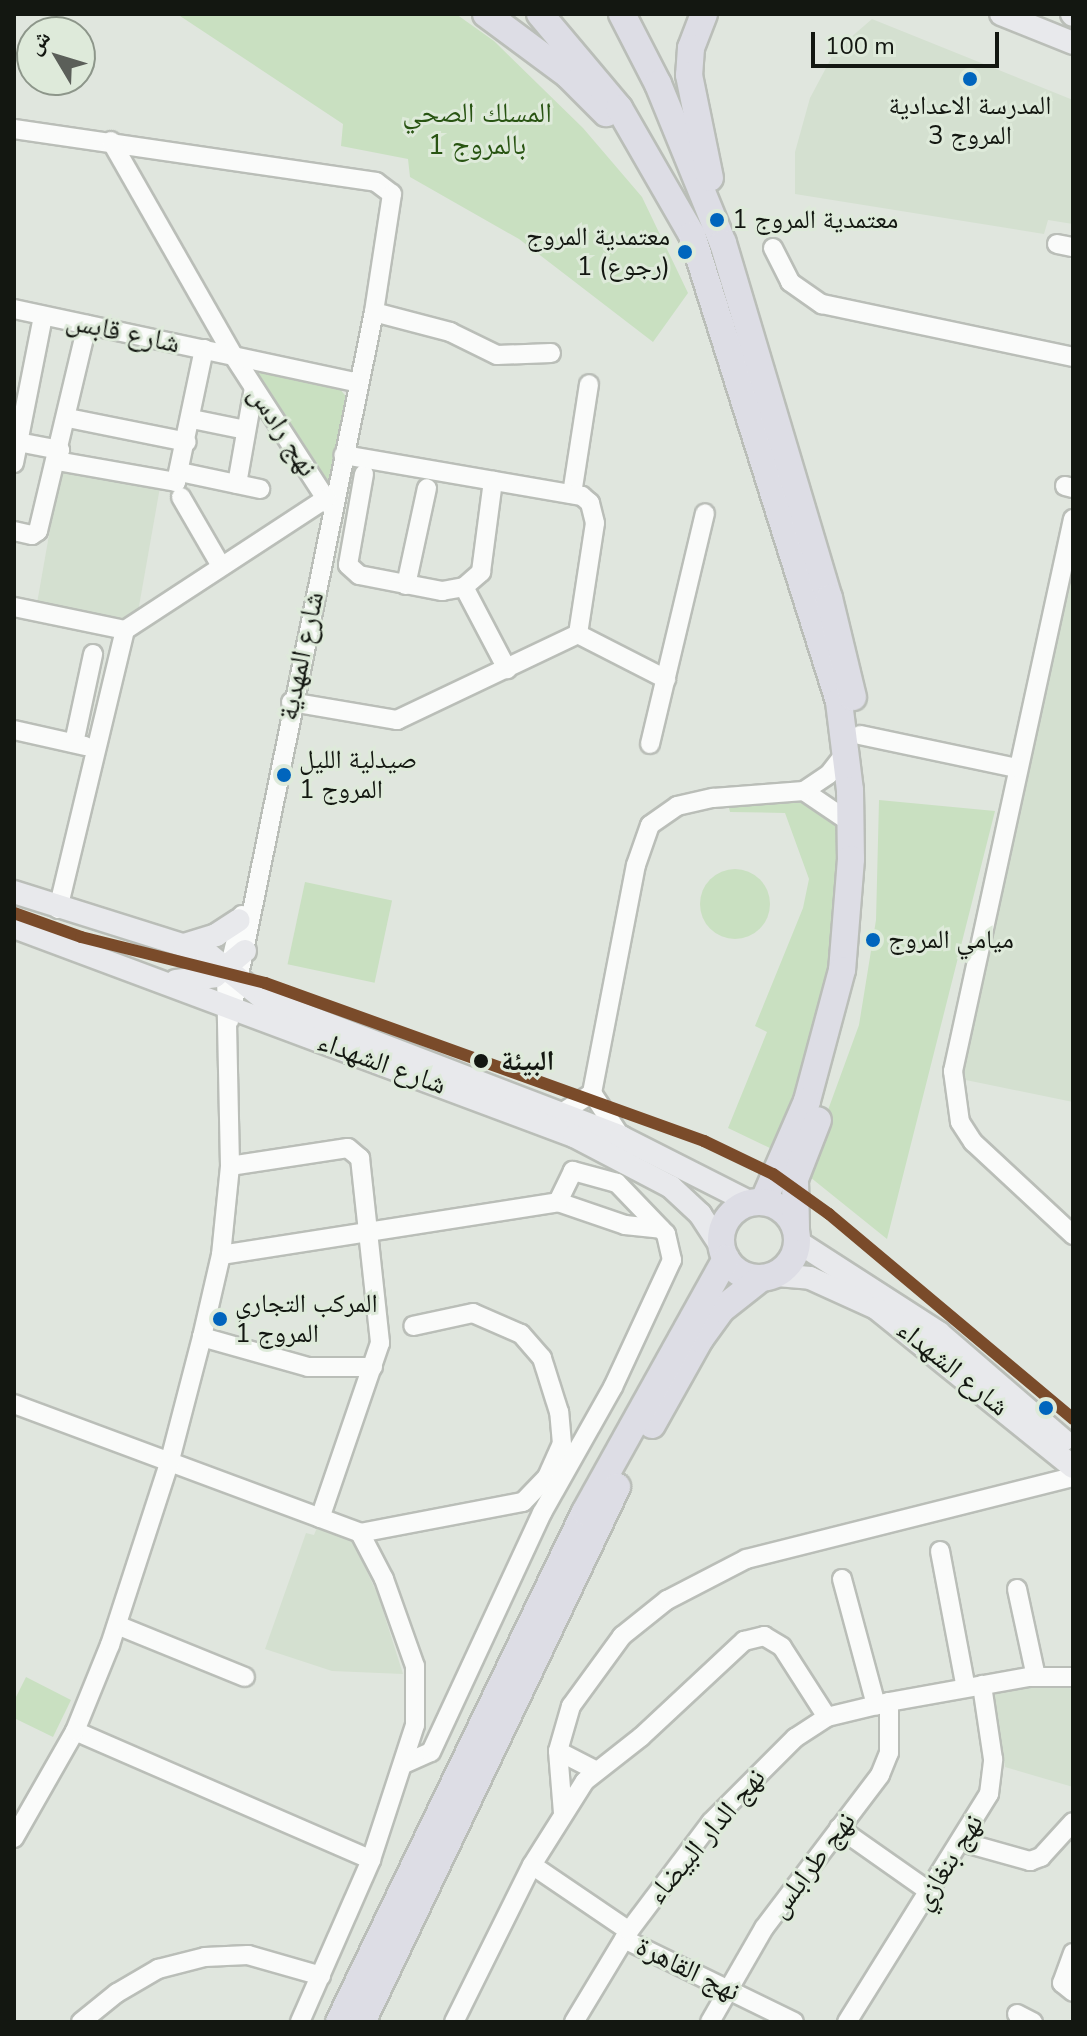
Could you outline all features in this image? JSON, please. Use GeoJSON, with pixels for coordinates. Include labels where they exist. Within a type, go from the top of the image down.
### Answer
{"type":"FeatureCollection","features":[{"type":"Feature","properties":{"kind":"highway"},"geometry":{"type":"LineString","coordinates":[[486,14],[594,99],[680,210]]}},
{"type":"Feature","properties":{"kind":"highway"},"geometry":{"type":"LineString","coordinates":[[540,14],[619,108],[680,210],[715,301],[854,743],[850,908],[831,1017],[807,1101],[757,1203]]}},
{"type":"Feature","properties":{"kind":"highway"},"geometry":{"type":"LineString","coordinates":[[362,2022],[617,1488],[700,1339],[722,1309],[795,1255],[795,1179],[832,1082],[859,974],[868,841],[829,598],[709,205],[658,84],[622,14]]}},
{"type":"Feature","properties":{"kind":"highway"},"geometry":{"type":"LineString","coordinates":[[704,14],[691,48],[689,75],[709,166],[709,205]]}},
{"type":"Feature","properties":{"kind":"highway"},"geometry":{"type":"LineString","coordinates":[[339,2022],[585,1512],[724,1252],[731,1214],[757,1203],[783,1210],[797,1235]]}},
{"type":"Feature","properties":{"kind":"highway"},"geometry":{"type":"LineString","coordinates":[[724,1252],[740,1274],[768,1277]]}},
{"type":"Feature","properties":{"kind":"main road"},"geometry":{"type":"LineString","coordinates":[[1001,14],[1073,43]]}},
{"type":"Feature","properties":{"kind":"main road","name":"شارع الشهداء"},"geometry":{"type":"LineString","coordinates":[[14,892],[58,909],[184,945],[238,967],[284,1008],[563,1112],[757,1203]]}},
{"type":"Feature","properties":{"kind":"main road"},"geometry":{"type":"LineString","coordinates":[[184,945],[216,935],[239,920]]}},
{"type":"Feature","properties":{"kind":"main road","name":"شارع الشهداء"},"geometry":{"type":"LineString","coordinates":[[14,927],[162,980],[231,1011],[604,1150],[689,1202],[724,1252]]}},
{"type":"Feature","properties":{"kind":"main road"},"geometry":{"type":"LineString","coordinates":[[162,980],[201,980],[238,967]]}},
{"type":"Feature","properties":{"kind":"main road","name":"شارع الشهداء"},"geometry":{"type":"LineString","coordinates":[[797,1235],[939,1333],[1073,1449]]}},
{"type":"Feature","properties":{"kind":"main road","name":"شارع الشهداء"},"geometry":{"type":"LineString","coordinates":[[768,1277],[810,1278],[876,1308],[1073,1467]]}},
{"type":"Feature","properties":{"kind":"street"},"geometry":{"type":"LineString","coordinates":[[14,129],[111,141]]}},
{"type":"Feature","properties":{"kind":"street","name":"شارع المهدية"},"geometry":{"type":"LineString","coordinates":[[111,141],[387,186],[392,208],[374,312],[344,455],[329,503],[251,899]]}},
{"type":"Feature","properties":{"kind":"street","name":"نهج رادس"},"geometry":{"type":"LineString","coordinates":[[111,141],[233,355],[329,503]]}},
{"type":"Feature","properties":{"kind":"street"},"geometry":{"type":"LineString","coordinates":[[773,248],[790,282],[822,304],[1073,357]]}},
{"type":"Feature","properties":{"kind":"street","name":"شارع قابس"},"geometry":{"type":"LineString","coordinates":[[14,309],[358,383]]}},
{"type":"Feature","properties":{"kind":"street"},"geometry":{"type":"LineString","coordinates":[[374,312],[450,332],[497,355],[551,353]]}},
{"type":"Feature","properties":{"kind":"street"},"geometry":{"type":"LineString","coordinates":[[43,316],[15,456],[58,456],[168,484],[176,482],[192,419],[204,349]]}},
{"type":"Feature","properties":{"kind":"street"},"geometry":{"type":"LineString","coordinates":[[14,531],[32,535],[38,531],[68,418],[87,325]]}},
{"type":"Feature","properties":{"kind":"street"},"geometry":{"type":"LineString","coordinates":[[572,494],[589,384]]}},
{"type":"Feature","properties":{"kind":"street"},"geometry":{"type":"LineString","coordinates":[[237,484],[254,388]]}},
{"type":"Feature","properties":{"kind":"street"},"geometry":{"type":"LineString","coordinates":[[68,418],[187,442]]}},
{"type":"Feature","properties":{"kind":"street"},"geometry":{"type":"LineString","coordinates":[[192,419],[246,430]]}},
{"type":"Feature","properties":{"kind":"street"},"geometry":{"type":"LineString","coordinates":[[344,455],[582,496],[594,512],[578,634]]}},
{"type":"Feature","properties":{"kind":"street"},"geometry":{"type":"LineString","coordinates":[[180,472],[260,489]]}},
{"type":"Feature","properties":{"kind":"street"},"geometry":{"type":"LineString","coordinates":[[364,474],[348,565],[359,575],[442,591],[464,587],[481,572],[493,481]]}},
{"type":"Feature","properties":{"kind":"street"},"geometry":{"type":"LineString","coordinates":[[406,585],[427,488]]}},
{"type":"Feature","properties":{"kind":"street"},"geometry":{"type":"LineString","coordinates":[[181,497],[221,566]]}},
{"type":"Feature","properties":{"kind":"street"},"geometry":{"type":"LineString","coordinates":[[58,909],[125,630],[221,566],[329,503]]}},
{"type":"Feature","properties":{"kind":"street"},"geometry":{"type":"LineString","coordinates":[[650,744],[705,513]]}},
{"type":"Feature","properties":{"kind":"street"},"geometry":{"type":"LineString","coordinates":[[1073,519],[953,1071],[953,1096],[973,1142],[1073,1235]]}},
{"type":"Feature","properties":{"kind":"street"},"geometry":{"type":"LineString","coordinates":[[464,587],[507,669]]}},
{"type":"Feature","properties":{"kind":"street"},"geometry":{"type":"LineString","coordinates":[[14,607],[125,630]]}},
{"type":"Feature","properties":{"kind":"street"},"geometry":{"type":"LineString","coordinates":[[291,702],[397,720],[578,634]]}},
{"type":"Feature","properties":{"kind":"street"},"geometry":{"type":"LineString","coordinates":[[578,634],[666,679]]}},
{"type":"Feature","properties":{"kind":"street"},"geometry":{"type":"LineString","coordinates":[[74,743],[93,654]]}},
{"type":"Feature","properties":{"kind":"street"},"geometry":{"type":"LineString","coordinates":[[14,730],[97,748]]}},
{"type":"Feature","properties":{"kind":"street"},"geometry":{"type":"LineString","coordinates":[[621,1137],[592,1093],[636,865],[650,825],[677,806],[701,800],[804,791],[829,774],[854,743],[1017,768]]}},
{"type":"Feature","properties":{"kind":"street"},"geometry":{"type":"LineString","coordinates":[[804,791],[851,823]]}},
{"type":"Feature","properties":{"kind":"street"},"geometry":{"type":"LineString","coordinates":[[238,967],[239,920],[251,899]]}},
{"type":"Feature","properties":{"kind":"street"},"geometry":{"type":"LineString","coordinates":[[14,1838],[20,1815],[75,1731],[117,1625],[170,1460],[202,1337],[221,1255],[230,1166],[231,1011],[251,899]]}},
{"type":"Feature","properties":{"kind":"street"},"geometry":{"type":"LineString","coordinates":[[563,1112],[592,1093]]}},
{"type":"Feature","properties":{"kind":"street"},"geometry":{"type":"LineString","coordinates":[[230,1166],[353,1148],[360,1158],[381,1331],[373,1367],[320,1518]]}},
{"type":"Feature","properties":{"kind":"street"},"geometry":{"type":"LineString","coordinates":[[14,1404],[360,1533],[523,1502],[557,1472],[581,1441],[669,1267],[671,1246],[661,1229],[624,1187],[580,1170],[568,1175],[558,1202]]}},
{"type":"Feature","properties":{"kind":"street"},"geometry":{"type":"LineString","coordinates":[[221,1255],[558,1202],[579,1205],[625,1225],[661,1229]]}},
{"type":"Feature","properties":{"kind":"street"},"geometry":{"type":"LineString","coordinates":[[406,1763],[431,1752],[557,1472],[563,1430],[542,1358],[521,1334],[473,1313],[413,1326]]}},
{"type":"Feature","properties":{"kind":"street"},"geometry":{"type":"LineString","coordinates":[[202,1337],[308,1367],[373,1367]]}},
{"type":"Feature","properties":{"kind":"street"},"geometry":{"type":"LineString","coordinates":[[563,1430],[581,1441]]}},
{"type":"Feature","properties":{"kind":"street"},"geometry":{"type":"LineString","coordinates":[[563,1813],[558,1751],[571,1706],[602,1660],[644,1616],[696,1582],[770,1552],[1073,1477]]}},
{"type":"Feature","properties":{"kind":"street"},"geometry":{"type":"LineString","coordinates":[[300,2022],[371,1860],[406,1763],[415,1725],[415,1666],[402,1618],[360,1533]]}},
{"type":"Feature","properties":{"kind":"street","name":"نهج بنغازي"},"geometry":{"type":"LineString","coordinates":[[847,2022],[962,1842],[993,1779],[974,1686],[940,1551]]}},
{"type":"Feature","properties":{"kind":"street","name":"نهج طرابلس"},"geometry":{"type":"LineString","coordinates":[[710,2022],[727,1987],[886,1764],[882,1704],[842,1579]]}},
{"type":"Feature","properties":{"kind":"street"},"geometry":{"type":"LineString","coordinates":[[1017,1589],[1036,1677]]}},
{"type":"Feature","properties":{"kind":"street"},"geometry":{"type":"LineString","coordinates":[[117,1625],[245,1677]]}},
{"type":"Feature","properties":{"kind":"street"},"geometry":{"type":"LineString","coordinates":[[454,2022],[532,1865],[563,1813],[595,1770],[641,1737],[754,1636],[782,1647],[827,1717]]}},
{"type":"Feature","properties":{"kind":"street","name":"نهج الدار البيضاء"},"geometry":{"type":"LineString","coordinates":[[574,2022],[627,1935],[747,1781],[827,1717],[974,1686],[1036,1677],[1073,1677]]}},
{"type":"Feature","properties":{"kind":"street"},"geometry":{"type":"LineString","coordinates":[[75,1731],[371,1860]]}},
{"type":"Feature","properties":{"kind":"street"},"geometry":{"type":"LineString","coordinates":[[558,1751],[595,1770]]}},
{"type":"Feature","properties":{"kind":"street"},"geometry":{"type":"LineString","coordinates":[[962,1842],[1030,1861],[1041,1857],[1073,1822]]}},
{"type":"Feature","properties":{"kind":"street"},"geometry":{"type":"LineString","coordinates":[[839,1828],[930,1892]]}},
{"type":"Feature","properties":{"kind":"street","name":"نهج القاهرة"},"geometry":{"type":"LineString","coordinates":[[532,1865],[627,1935],[794,2022]]}},
{"type":"Feature","properties":{"kind":"street"},"geometry":{"type":"LineString","coordinates":[[1073,1953],[1062,1983],[1073,1992]]}},
{"type":"Feature","properties":{"kind":"street"},"geometry":{"type":"LineString","coordinates":[[81,2022],[117,1993],[158,1969],[205,1957],[248,1955],[321,1976]]}},
{"type":"Feature","properties":{"kind":"shaded area"},"geometry":{"type":"Polygon","coordinates":[[[872,19],[1073,100],[1073,224],[1048,220],[1044,234],[795,194],[795,152],[810,98],[835,51],[872,19]]]}},
{"type":"Feature","properties":{"kind":"shaded area"},"geometry":{"type":"Polygon","coordinates":[[[61,467],[160,485],[137,620],[37,603],[61,467]]]}},
{"type":"Feature","properties":{"kind":"shaded area"},"geometry":{"type":"Polygon","coordinates":[[[1073,557],[1073,1102],[956,1078],[1073,557]]]}},
{"type":"Feature","properties":{"kind":"shaded area"},"geometry":{"type":"Polygon","coordinates":[[[318,1525],[352,1540],[378,1595],[403,1674],[332,1671],[265,1649],[306,1533],[314,1535],[318,1525]]]}},
{"type":"Feature","properties":{"kind":"shaded area"},"geometry":{"type":"Polygon","coordinates":[[[1073,1679],[1073,1787],[1005,1767],[993,1698],[1001,1686],[1073,1679]]]}},
{"type":"Feature","properties":{"kind":"green space","name":"المسلك الصحي بالمروج 1"},"geometry":{"type":"Polygon","coordinates":[[[177,14],[456,14],[494,41],[583,128],[642,197],[688,293],[653,342],[519,239],[410,177],[408,159],[341,146],[343,124],[177,14]]]}},
{"type":"Feature","properties":{"kind":"green space"},"geometry":{"type":"Polygon","coordinates":[[[256,370],[340,389],[348,399],[328,481],[256,370]]]}},
{"type":"Feature","properties":{"kind":"green space"},"geometry":{"type":"Polygon","coordinates":[[[805,799],[837,822],[836,928],[809,1052],[772,1149],[728,1128],[767,1032],[755,1026],[803,908],[809,879],[785,813],[730,812],[728,804],[805,799]]]}},
{"type":"Feature","properties":{"kind":"green space"},"geometry":{"type":"Polygon","coordinates":[[[879,800],[995,811],[887,1239],[805,1173],[859,1025],[876,920],[879,800]]]}},
{"type":"Feature","properties":{"kind":"green space"},"geometry":{"type":"Polygon","coordinates":[[[735,869],[760,879],[770,904],[760,929],[735,939],[710,929],[700,904],[710,879],[735,869]]]}},
{"type":"Feature","properties":{"kind":"green space"},"geometry":{"type":"Polygon","coordinates":[[[305,882],[392,901],[375,983],[288,964],[305,882]]]}},
{"type":"Feature","properties":{"kind":"green space"},"geometry":{"type":"Polygon","coordinates":[[[26,1677],[71,1700],[53,1737],[14,1718],[14,1701],[26,1677]]]}},
{"type":"Feature","properties":{"kind":"transit line"},"geometry":{"type":"LineString","coordinates":[[14,913],[81,937],[265,983],[704,1141],[773,1174],[829,1214],[1073,1419]]}},
{"type":"Feature","properties":{"kind":"place","name":"المدرسة الاعدادية المروج 3"},"geometry":{"type":"Point","coordinates":[970,79]}},
{"type":"Feature","properties":{"kind":"place","name":"معتمدية المروج 1"},"geometry":{"type":"Point","coordinates":[717,220]}},
{"type":"Feature","properties":{"kind":"place","name":"معتمدية المروج 1 (رجوع)"},"geometry":{"type":"Point","coordinates":[685,252]}},
{"type":"Feature","properties":{"kind":"place","name":"صيدلية الليل المروج 1"},"geometry":{"type":"Point","coordinates":[284,775]}},
{"type":"Feature","properties":{"kind":"place","name":"ميامي المروج"},"geometry":{"type":"Point","coordinates":[873,940]}},
{"type":"Feature","properties":{"kind":"place","name":"البيئة"},"geometry":{"type":"Point","coordinates":[481,1061]}},
{"type":"Feature","properties":{"kind":"place","name":"المركب التجاري المروج 1"},"geometry":{"type":"Point","coordinates":[220,1319]}}]}
